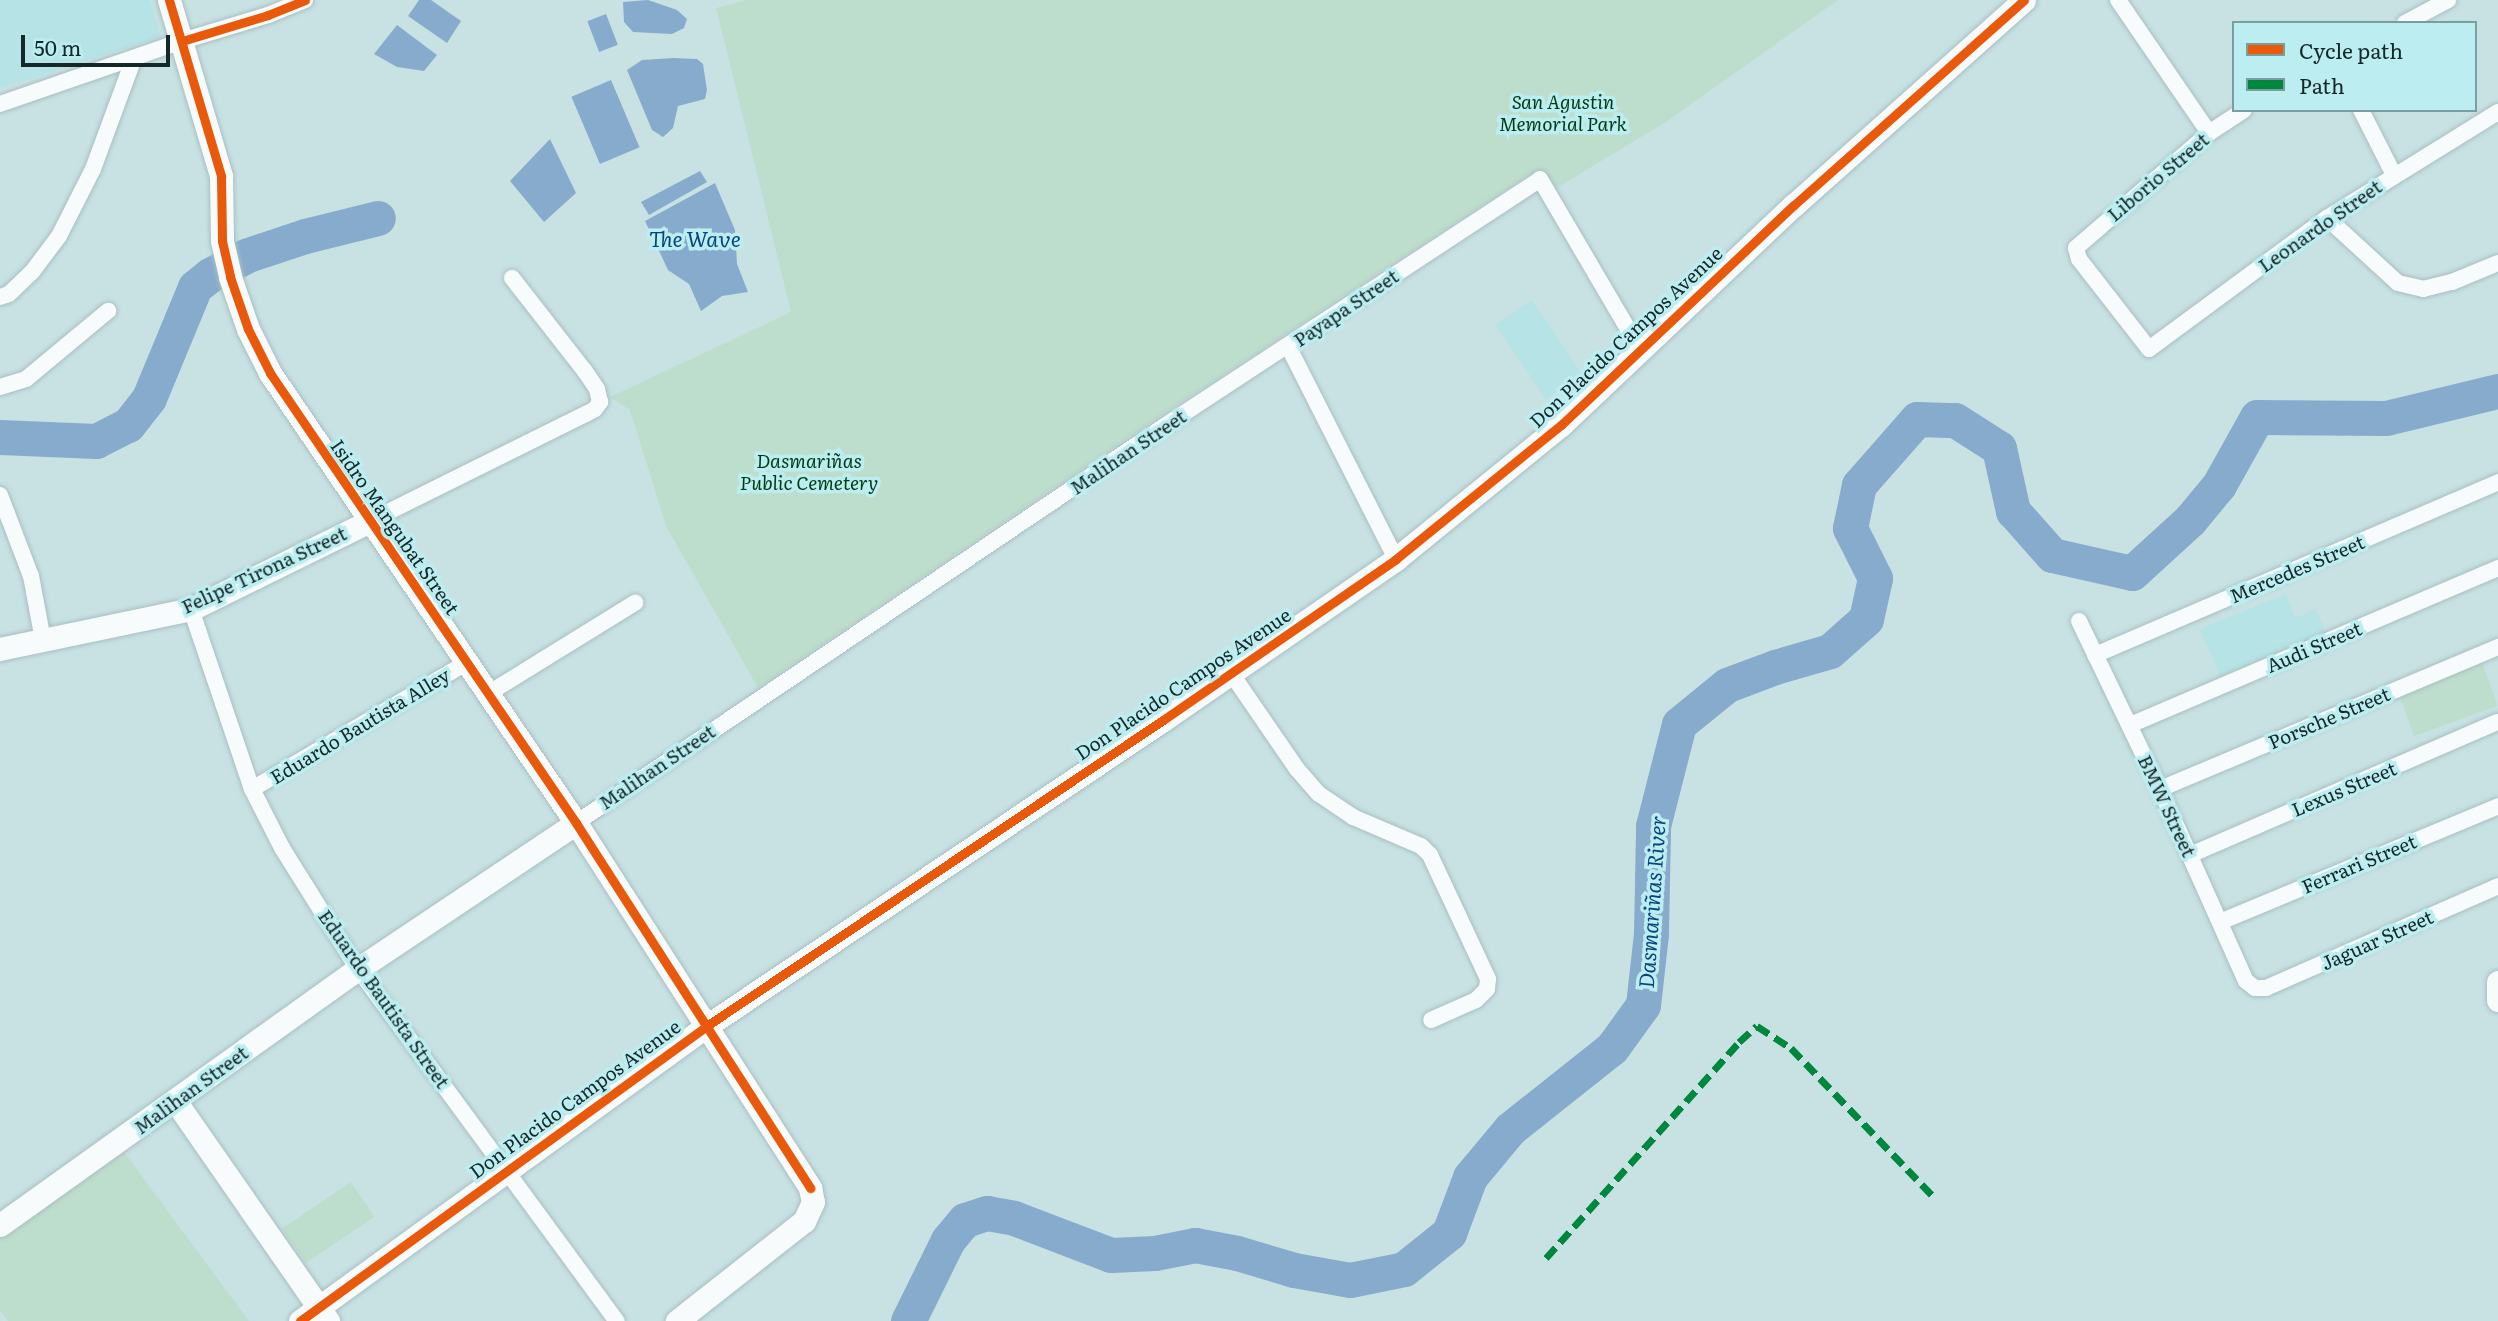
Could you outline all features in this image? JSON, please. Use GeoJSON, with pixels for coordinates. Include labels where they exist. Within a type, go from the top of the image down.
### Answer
{"type":"FeatureCollection","features":[{"type":"Feature","properties":{"kind":"street","name":"Isidro Mangubat Street"},"geometry":{"type":"LineString","coordinates":[[169,0],[221,176],[222,241],[230,277],[248,329],[270,373],[576,822],[810,1188],[813,1202],[804,1221],[677,1321]]}},
{"type":"Feature","properties":{"kind":"street"},"geometry":{"type":"LineString","coordinates":[[0,104],[182,41],[268,15],[305,0]]}},
{"type":"Feature","properties":{"kind":"street","name":"Don Placido Campos Avenue"},"geometry":{"type":"LineString","coordinates":[[315,1317],[507,1169],[708,1025],[1396,559],[1561,425],[1794,205],[2024,0]]}},
{"type":"Feature","properties":{"kind":"street"},"geometry":{"type":"LineString","coordinates":[[2118,0],[2209,134]]}},
{"type":"Feature","properties":{"kind":"street"},"geometry":{"type":"LineString","coordinates":[[2408,21],[2448,0]]}},
{"type":"Feature","properties":{"kind":"street"},"geometry":{"type":"LineString","coordinates":[[0,297],[9,294],[32,272],[59,236],[93,169],[134,58]]}},
{"type":"Feature","properties":{"kind":"street","name":"Liborio Street"},"geometry":{"type":"LineString","coordinates":[[2148,349],[2079,258],[2076,248],[2209,134],[2241,112]]}},
{"type":"Feature","properties":{"kind":"street"},"geometry":{"type":"LineString","coordinates":[[2362,112],[2394,175]]}},
{"type":"Feature","properties":{"kind":"street","name":"Leonardo Street"},"geometry":{"type":"LineString","coordinates":[[2148,349],[2327,218],[2498,112]]}},
{"type":"Feature","properties":{"kind":"street","name":"Payapa Street"},"geometry":{"type":"LineString","coordinates":[[1396,559],[1288,346],[1540,179],[1631,334],[1642,347]]}},
{"type":"Feature","properties":{"kind":"street"},"geometry":{"type":"LineString","coordinates":[[2327,218],[2398,283],[2423,289],[2452,282],[2498,263]]}},
{"type":"Feature","properties":{"kind":"street","name":"Felipe Tirona Street"},"geometry":{"type":"LineString","coordinates":[[0,649],[191,608],[595,409],[600,402],[597,388],[512,278]]}},
{"type":"Feature","properties":{"kind":"street"},"geometry":{"type":"LineString","coordinates":[[0,387],[26,379],[108,311]]}},
{"type":"Feature","properties":{"kind":"street","name":"Malihan Street"},"geometry":{"type":"LineString","coordinates":[[0,1225],[176,1102],[358,968],[1288,346]]}},
{"type":"Feature","properties":{"kind":"street","name":"Mercedes Street"},"geometry":{"type":"LineString","coordinates":[[2095,655],[2498,482]]}},
{"type":"Feature","properties":{"kind":"street"},"geometry":{"type":"LineString","coordinates":[[0,495],[32,576],[43,640]]}},
{"type":"Feature","properties":{"kind":"street","name":"Audi Street"},"geometry":{"type":"LineString","coordinates":[[2130,725],[2498,568]]}},
{"type":"Feature","properties":{"kind":"street"},"geometry":{"type":"LineString","coordinates":[[489,693],[635,603]]}},
{"type":"Feature","properties":{"kind":"street","name":"Eduardo Bautista Street"},"geometry":{"type":"LineString","coordinates":[[191,608],[253,789],[282,848],[358,968],[617,1321]]}},
{"type":"Feature","properties":{"kind":"street","name":"BMW Street"},"geometry":{"type":"LineString","coordinates":[[2079,621],[2160,789],[2246,981],[2255,988]]}},
{"type":"Feature","properties":{"kind":"street","name":"Porsche Street"},"geometry":{"type":"LineString","coordinates":[[2160,789],[2498,647]]}},
{"type":"Feature","properties":{"kind":"street","name":"Eduardo Bautista Alley"},"geometry":{"type":"LineString","coordinates":[[253,789],[468,662]]}},
{"type":"Feature","properties":{"kind":"street"},"geometry":{"type":"LineString","coordinates":[[1231,673],[1297,769],[1319,794],[1353,817],[1421,846],[1430,855],[1488,979],[1487,989],[1476,1000],[1431,1020]]}},
{"type":"Feature","properties":{"kind":"street","name":"Lexus Street"},"geometry":{"type":"LineString","coordinates":[[2190,855],[2498,722]]}},
{"type":"Feature","properties":{"kind":"street","name":"Ferrari Street"},"geometry":{"type":"LineString","coordinates":[[2220,922],[2498,806]]}},
{"type":"Feature","properties":{"kind":"street","name":"Jaguar Street"},"geometry":{"type":"LineString","coordinates":[[2255,988],[2266,988],[2498,886]]}},
{"type":"Feature","properties":{"kind":"street"},"geometry":{"type":"LineString","coordinates":[[2498,982],[2498,1000]]}},
{"type":"Feature","properties":{"kind":"street"},"geometry":{"type":"LineString","coordinates":[[176,1102],[315,1317]]}},
{"type":"Feature","properties":{"kind":"shaded area"},"geometry":{"type":"Polygon","coordinates":[[[0,0],[150,0],[161,37],[0,88],[0,0]]]}},
{"type":"Feature","properties":{"kind":"shaded area"},"geometry":{"type":"Polygon","coordinates":[[[1532,300],[1582,375],[1546,399],[1496,325],[1532,300]]]}},
{"type":"Feature","properties":{"kind":"shaded area"},"geometry":{"type":"Polygon","coordinates":[[[2286,594],[2295,618],[2316,609],[2326,633],[2220,676],[2200,629],[2286,594]]]}},
{"type":"Feature","properties":{"kind":"green space","name":"Dasmariñas Public Cemetery"},"geometry":{"type":"Polygon","coordinates":[[[746,0],[1838,0],[1666,122],[1555,189],[1637,330],[1626,338],[1527,176],[1171,409],[758,688],[666,526],[630,410],[610,397],[791,312],[716,8],[746,0]]]}},
{"type":"Feature","properties":{"kind":"green space"},"geometry":{"type":"Polygon","coordinates":[[[2480,657],[2498,706],[2414,736],[2396,687],[2480,657]]]}},
{"type":"Feature","properties":{"kind":"green space"},"geometry":{"type":"Polygon","coordinates":[[[122,1149],[249,1321],[8,1321],[0,1311],[0,1239],[122,1149]]]}},
{"type":"Feature","properties":{"kind":"green space"},"geometry":{"type":"Polygon","coordinates":[[[351,1182],[374,1217],[306,1263],[282,1228],[351,1182]]]}},
{"type":"Feature","properties":{"kind":"water"},"geometry":{"type":"Polygon","coordinates":[[[419,0],[431,0],[461,21],[447,43],[408,16],[419,0]]]}},
{"type":"Feature","properties":{"kind":"water"},"geometry":{"type":"Polygon","coordinates":[[[648,0],[677,10],[687,19],[684,28],[672,34],[633,32],[624,22],[623,2],[648,0]]]}},
{"type":"Feature","properties":{"kind":"water"},"geometry":{"type":"Polygon","coordinates":[[[606,14],[618,45],[599,52],[587,21],[606,14]]]}},
{"type":"Feature","properties":{"kind":"water"},"geometry":{"type":"Polygon","coordinates":[[[397,25],[437,55],[424,71],[397,67],[374,54],[397,25]]]}},
{"type":"Feature","properties":{"kind":"water"},"geometry":{"type":"Polygon","coordinates":[[[697,59],[703,64],[707,90],[705,99],[678,106],[673,128],[663,137],[652,130],[627,70],[642,60],[697,59]]]}},
{"type":"Feature","properties":{"kind":"water"},"geometry":{"type":"Polygon","coordinates":[[[611,80],[640,147],[600,164],[571,97],[611,80]]]}},
{"type":"Feature","properties":{"kind":"water"},"geometry":{"type":"Polygon","coordinates":[[[550,139],[576,193],[544,222],[510,181],[550,139]]]}},
{"type":"Feature","properties":{"kind":"water"},"geometry":{"type":"Polygon","coordinates":[[[700,171],[707,182],[649,215],[641,202],[700,171]]]}},
{"type":"Feature","properties":{"kind":"water","name":"The Wave"},"geometry":{"type":"Polygon","coordinates":[[[715,183],[735,230],[737,264],[748,292],[722,296],[701,311],[689,284],[668,270],[645,221],[715,183]]]}},
{"type":"Feature","properties":{"kind":"waterway"},"geometry":{"type":"LineString","coordinates":[[0,437],[96,441],[128,425],[149,398],[195,287],[210,275],[245,256],[305,236],[378,218]]}},
{"type":"Feature","properties":{"kind":"waterway","name":"Dasmariñas River"},"geometry":{"type":"LineString","coordinates":[[908,1321],[948,1240],[965,1220],[987,1213],[1014,1218],[1111,1255],[1155,1253],[1195,1245],[1237,1253],[1294,1270],[1350,1280],[1404,1269],[1449,1233],[1470,1177],[1510,1129],[1612,1048],[1643,1005],[1651,934],[1653,826],[1679,724],[1727,685],[1830,651],[1866,619],[1875,578],[1850,528],[1859,485],[1917,419],[1955,420],[1999,448],[2013,511],[2052,555],[2132,573],[2190,520],[2219,485],[2257,417],[2386,418],[2498,391]]}},
{"type":"Feature","properties":{"kind":"marked path"},"geometry":{"type":"LineString","coordinates":[[1546,1258],[1739,1042],[1757,1026],[1791,1048],[1932,1195]]}},
{"type":"Feature","properties":{"kind":"cycle path"},"geometry":{"type":"LineString","coordinates":[[169,0],[221,176],[222,241],[230,277],[248,329],[270,373],[576,823],[810,1188]]}},
{"type":"Feature","properties":{"kind":"cycle path"},"geometry":{"type":"LineString","coordinates":[[182,41],[268,15],[305,0]]}},
{"type":"Feature","properties":{"kind":"cycle path"},"geometry":{"type":"LineString","coordinates":[[300,1321],[708,1025],[1163,720],[1396,559],[1561,425],[1794,205],[2024,0]]}},
{"type":"Feature","properties":{"kind":"park label","name":"San Agustin Memorial Park"},"geometry":{"type":"Point","coordinates":[1563,113]}}]}
